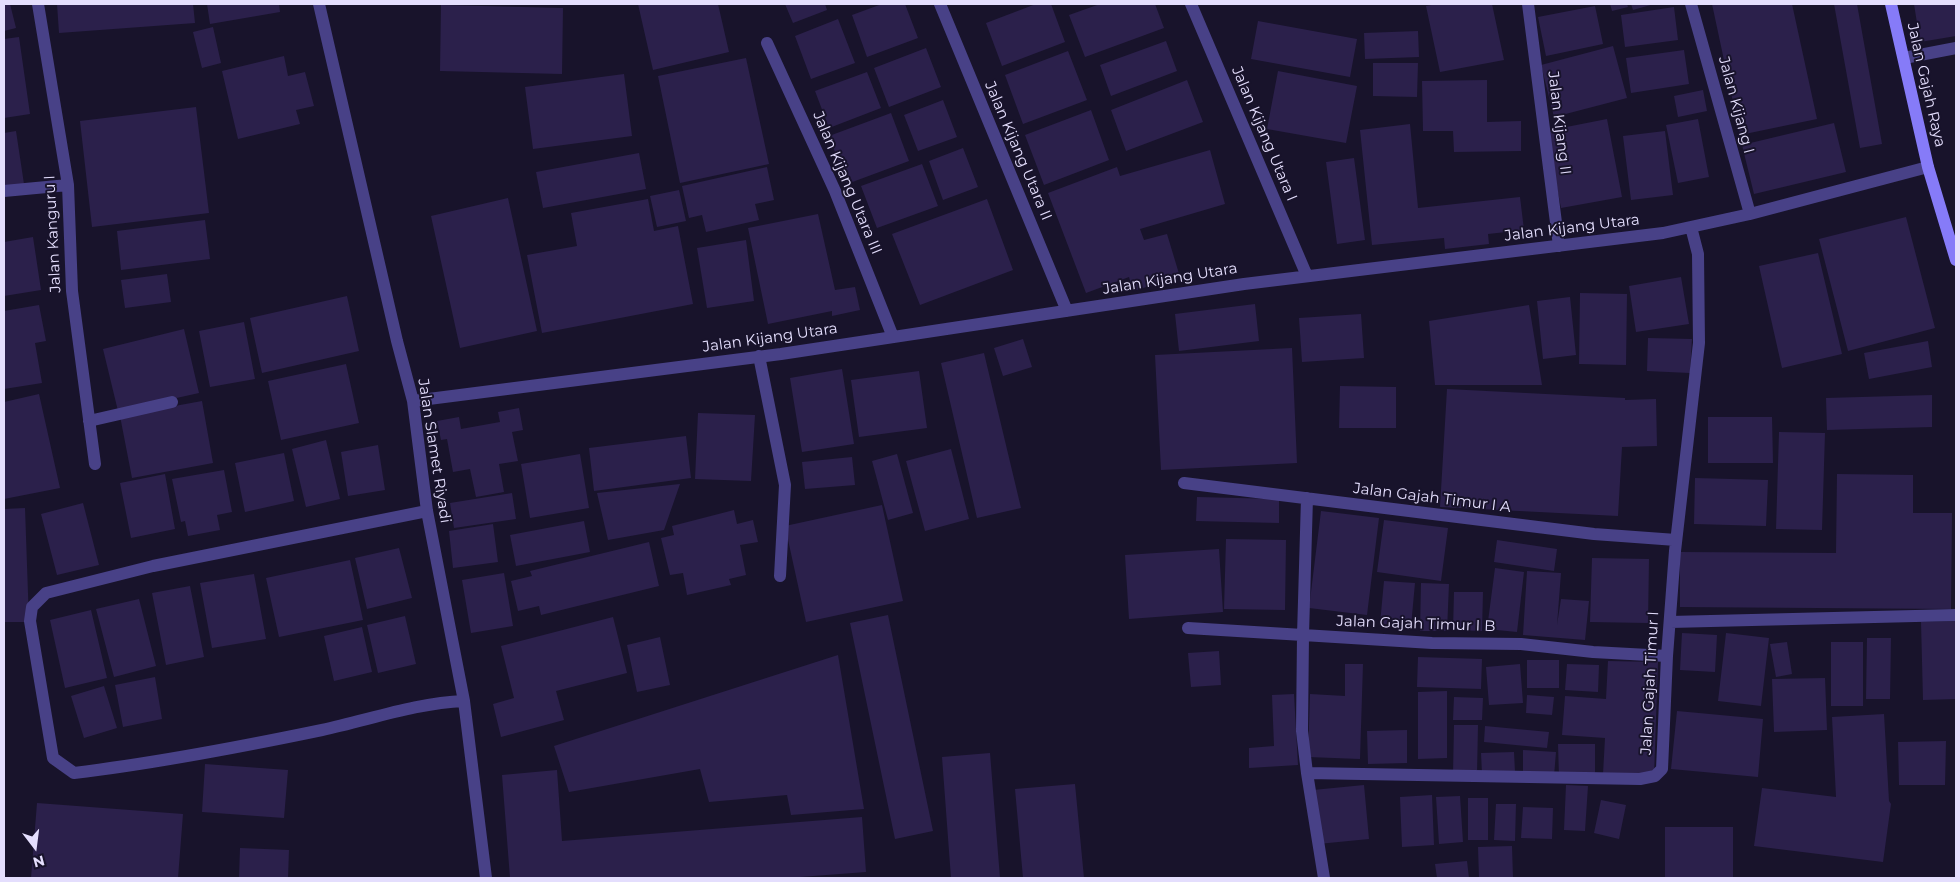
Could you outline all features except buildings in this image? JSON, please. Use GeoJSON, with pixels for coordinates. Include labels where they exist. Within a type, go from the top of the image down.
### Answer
{"type":"FeatureCollection","features":[{"type":"Feature","properties":{"kind":"main road","name":"Jalan Gajah Raya"},"geometry":{"type":"LineString","coordinates":[[1891,4],[1928,167],[1956,260]]}},
{"type":"Feature","properties":{"kind":"street","name":"Jalan Kanguru I"},"geometry":{"type":"LineString","coordinates":[[38,4],[68,185],[72,291],[94,464]]}},
{"type":"Feature","properties":{"kind":"street","name":"Jalan Slamet Riyadi"},"geometry":{"type":"LineString","coordinates":[[319,4],[412,401],[427,511],[464,701],[486,878]]}},
{"type":"Feature","properties":{"kind":"street","name":"Jalan Kijang Utara II"},"geometry":{"type":"LineString","coordinates":[[940,4],[1067,311]]}},
{"type":"Feature","properties":{"kind":"street","name":"Jalan Kijang Utara I"},"geometry":{"type":"LineString","coordinates":[[1191,4],[1307,276]]}},
{"type":"Feature","properties":{"kind":"street","name":"Jalan Kijang II"},"geometry":{"type":"LineString","coordinates":[[1528,4],[1559,246]]}},
{"type":"Feature","properties":{"kind":"street","name":"Jalan Kijang I"},"geometry":{"type":"LineString","coordinates":[[1692,4],[1750,214]]}},
{"type":"Feature","properties":{"kind":"street","name":"Jalan Kijang Utara III"},"geometry":{"type":"LineString","coordinates":[[767,43],[835,191],[893,337]]}},
{"type":"Feature","properties":{"kind":"street"},"geometry":{"type":"LineString","coordinates":[[1904,58],[1956,48]]}},
{"type":"Feature","properties":{"kind":"street","name":"Jalan Kijang Utara"},"geometry":{"type":"LineString","coordinates":[[412,401],[759,356],[1307,276],[1663,233],[1750,214],[1928,167]]}},
{"type":"Feature","properties":{"kind":"street"},"geometry":{"type":"LineString","coordinates":[[4,191],[68,185]]}},
{"type":"Feature","properties":{"kind":"street","name":"Jalan Gajah Timur I"},"geometry":{"type":"LineString","coordinates":[[1307,773],[1640,779],[1655,776],[1662,769],[1667,656],[1676,540],[1699,342],[1698,254],[1691,227]]}},
{"type":"Feature","properties":{"kind":"street"},"geometry":{"type":"LineString","coordinates":[[759,356],[786,485],[780,576]]}},
{"type":"Feature","properties":{"kind":"street"},"geometry":{"type":"LineString","coordinates":[[89,421],[172,402]]}},
{"type":"Feature","properties":{"kind":"street","name":"Jalan Gajah Timur I A"},"geometry":{"type":"LineString","coordinates":[[1184,483],[1594,534],[1676,540]]}},
{"type":"Feature","properties":{"kind":"street"},"geometry":{"type":"LineString","coordinates":[[1307,498],[1302,731],[1324,878]]}},
{"type":"Feature","properties":{"kind":"street"},"geometry":{"type":"LineString","coordinates":[[427,511],[154,566],[46,593],[32,607],[30,621],[53,758],[74,774],[119,768],[322,730],[443,702],[464,701]]}},
{"type":"Feature","properties":{"kind":"street"},"geometry":{"type":"LineString","coordinates":[[1670,622],[1956,615]]}},
{"type":"Feature","properties":{"kind":"street","name":"Jalan Gajah Timur I B"},"geometry":{"type":"LineString","coordinates":[[1188,628],[1432,643],[1521,644],[1593,652],[1667,656]]}}]}
